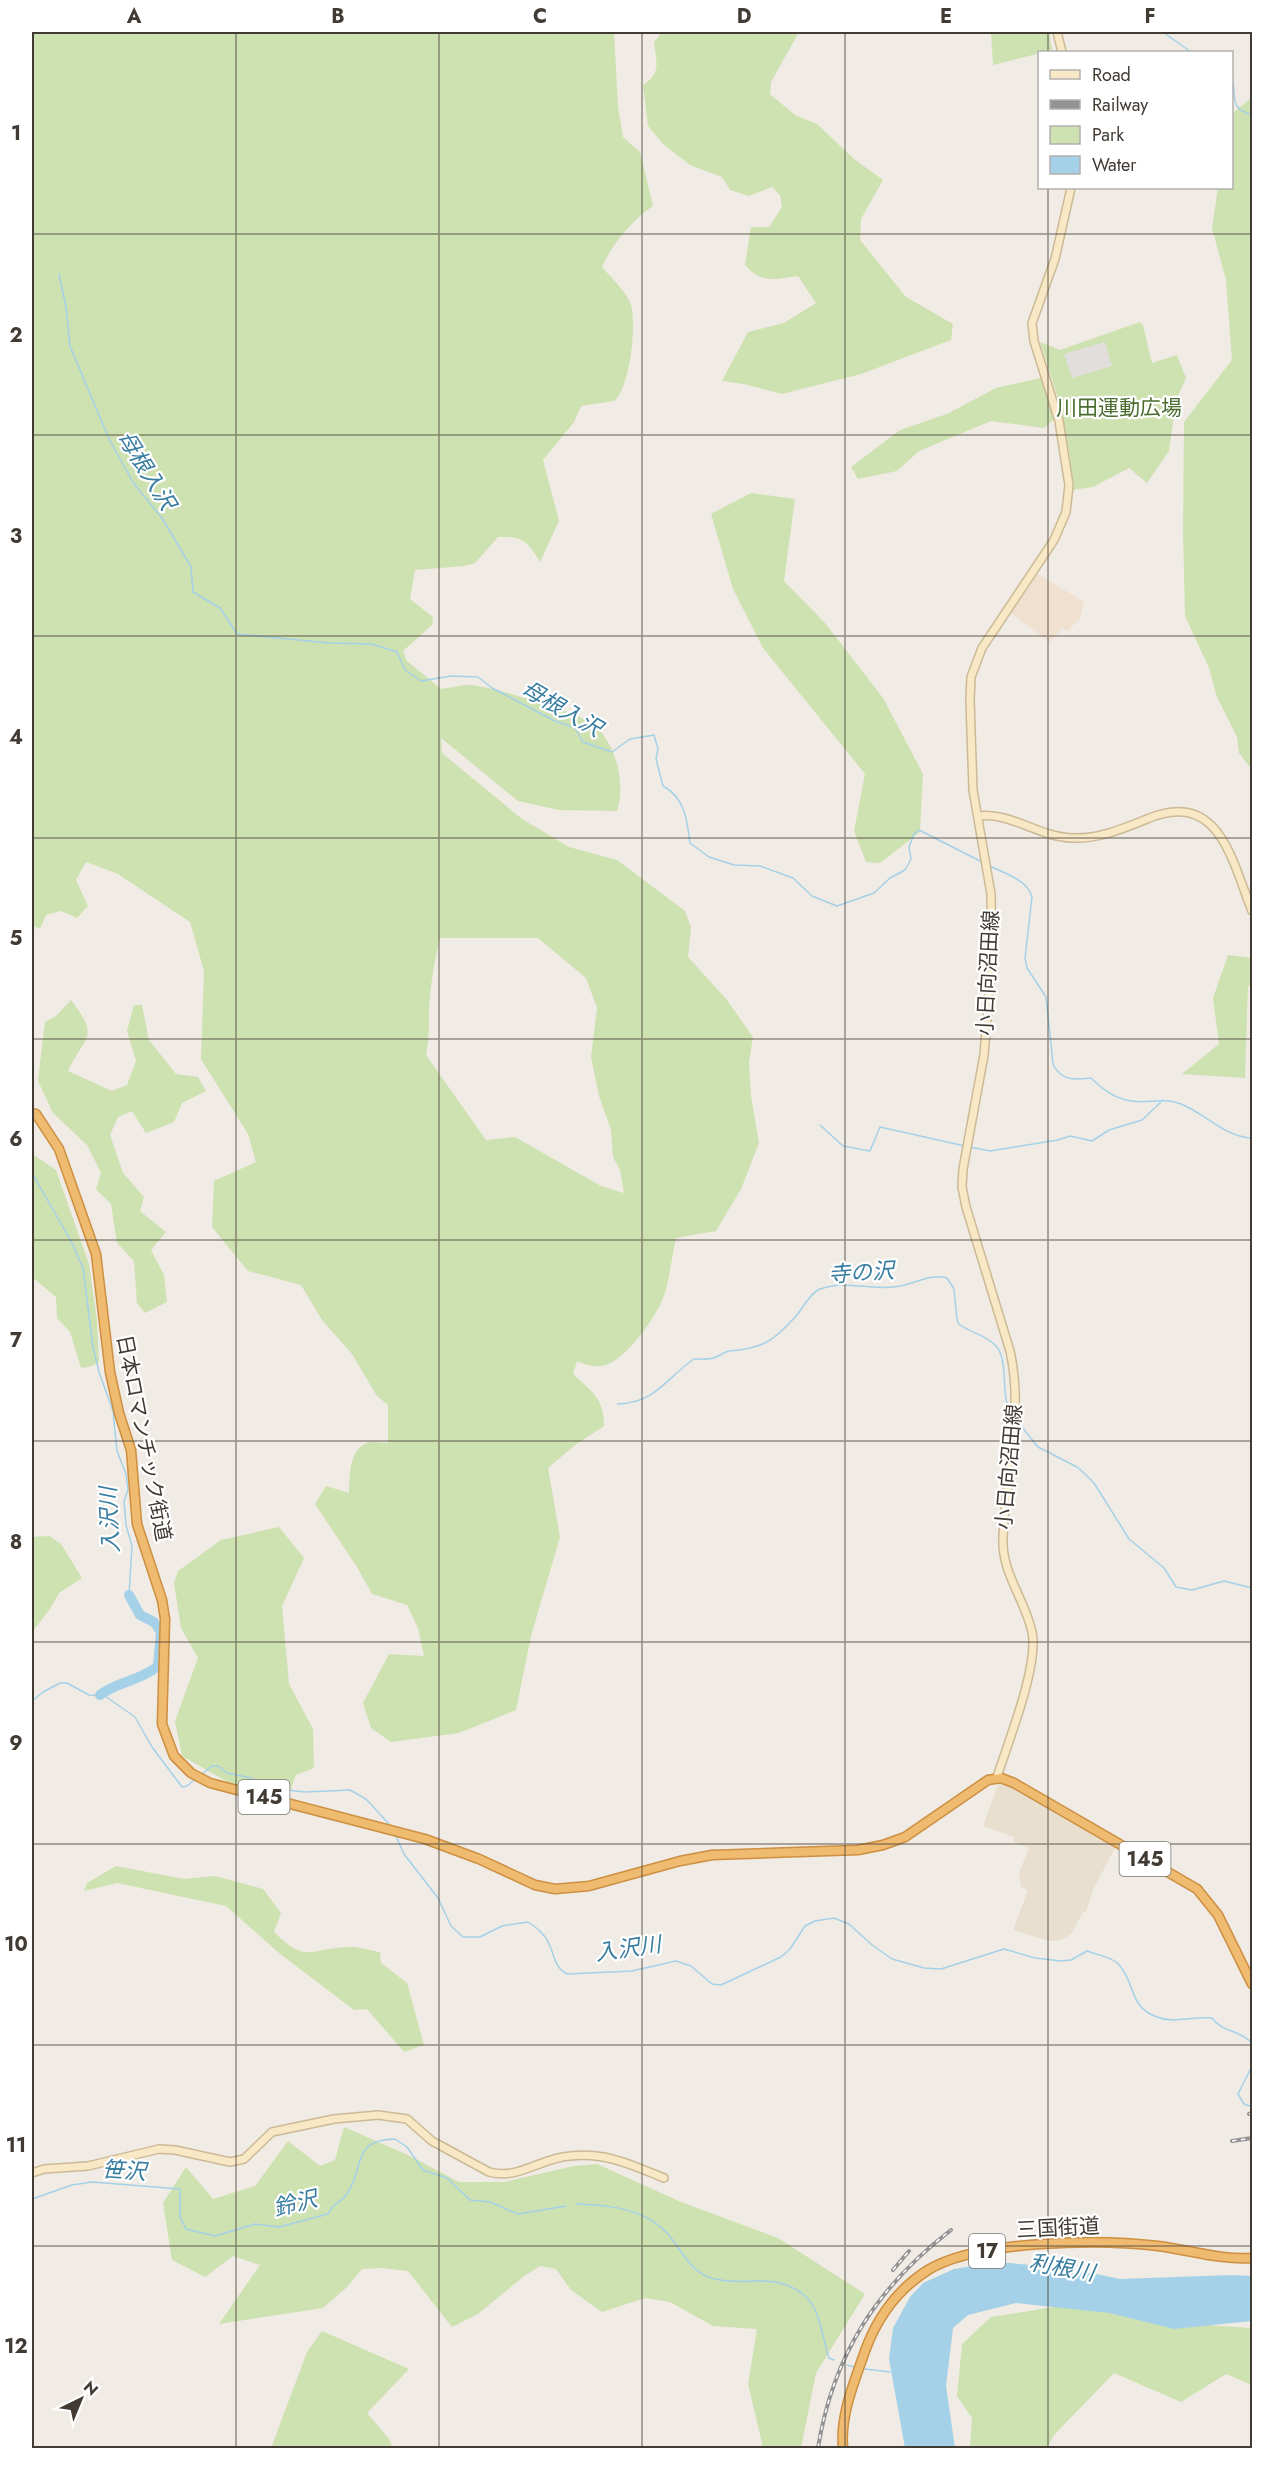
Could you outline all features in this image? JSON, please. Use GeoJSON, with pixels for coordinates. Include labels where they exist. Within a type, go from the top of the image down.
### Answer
{"type":"FeatureCollection","features":[{"type":"Feature","properties":{"kind":"highway","name":"日本ロマンチック街道"},"geometry":{"type":"LineString","coordinates":[[32,1113],[36,1114],[59,1149],[96,1254],[110,1372],[119,1413],[131,1450],[137,1524],[162,1600],[165,1619],[162,1724],[174,1756],[191,1773],[210,1783],[425,1839],[479,1859],[534,1885],[555,1889],[589,1886],[680,1861],[712,1855],[858,1850],[884,1845],[905,1837],[981,1784],[997,1777]]}},
{"type":"Feature","properties":{"kind":"highway","name":"145"},"geometry":{"type":"LineString","coordinates":[[997,1777],[1033,1793],[1197,1889],[1218,1916],[1252,1984]]}},
{"type":"Feature","properties":{"kind":"highway","name":"三国街道"},"geometry":{"type":"LineString","coordinates":[[843,2448],[846,2409],[867,2347],[879,2320],[907,2287],[941,2264],[985,2252],[1062,2243],[1155,2246],[1217,2256],[1252,2258]]}},
{"type":"Feature","properties":{"kind":"main road"},"geometry":{"type":"LineString","coordinates":[[1057,32],[1062,51]]}},
{"type":"Feature","properties":{"kind":"main road","name":"小日向沼田線"},"geometry":{"type":"LineString","coordinates":[[997,1777],[1030,1671],[1033,1642],[1028,1620],[1011,1581],[1004,1550],[1016,1415],[1014,1372],[962,1187],[967,1142],[984,1055],[992,956],[992,894],[974,790],[971,677],[982,648],[1054,540],[1068,500],[1069,485],[1059,421],[1034,341],[1032,323],[1055,259],[1071,189]]}},
{"type":"Feature","properties":{"kind":"main road"},"geometry":{"type":"LineString","coordinates":[[979,816],[997,815],[1041,832],[1070,838],[1107,835],[1157,814],[1178,811],[1197,814],[1215,827],[1223,838],[1252,911]]}},
{"type":"Feature","properties":{"kind":"main road"},"geometry":{"type":"LineString","coordinates":[[32,2173],[44,2169],[88,2166],[159,2149],[175,2150],[230,2162],[244,2159],[272,2132],[334,2119],[378,2115],[407,2119],[432,2140],[498,2175],[518,2173],[551,2160],[569,2156],[597,2156],[610,2157],[664,2178]]}},
{"type":"Feature","properties":{"kind":"shaded area"},"geometry":{"type":"Polygon","coordinates":[[[1105,342],[1112,366],[1072,378],[1064,354],[1105,342]]]}},
{"type":"Feature","properties":{"kind":"shaded area"},"geometry":{"type":"Polygon","coordinates":[[[1038,574],[1084,602],[1080,619],[1067,631],[1062,628],[1050,642],[1011,613],[1038,574]]]}},
{"type":"Feature","properties":{"kind":"shaded area"},"geometry":{"type":"Polygon","coordinates":[[[1003,1783],[1115,1848],[1093,1890],[1086,1912],[1083,1912],[1071,1934],[1061,1940],[1049,1941],[1013,1930],[1028,1890],[1021,1887],[1019,1873],[1029,1848],[1013,1842],[1014,1837],[983,1826],[998,1785],[1003,1783]]]}},
{"type":"Feature","properties":{"kind":"green space"},"geometry":{"type":"Polygon","coordinates":[[[32,32],[614,32],[618,107],[623,137],[640,152],[653,206],[623,233],[602,267],[629,300],[633,314],[631,355],[624,383],[620,394],[614,401],[581,406],[574,422],[543,460],[559,521],[540,562],[524,541],[498,537],[475,563],[415,570],[410,599],[433,617],[432,625],[403,651],[407,661],[441,689],[469,685],[512,694],[584,718],[600,731],[613,752],[617,764],[620,788],[617,811],[559,810],[518,801],[441,738],[442,753],[522,819],[569,847],[617,860],[685,911],[691,927],[688,957],[727,1000],[753,1037],[749,1062],[751,1096],[759,1143],[741,1189],[716,1231],[676,1238],[662,1302],[633,1344],[616,1360],[604,1365],[592,1366],[577,1361],[573,1374],[596,1396],[602,1409],[604,1426],[575,1445],[548,1468],[560,1537],[531,1636],[516,1710],[459,1733],[391,1742],[371,1728],[363,1703],[389,1654],[424,1656],[418,1628],[407,1605],[372,1594],[315,1504],[326,1486],[349,1493],[350,1471],[354,1457],[362,1446],[369,1442],[388,1443],[388,1405],[377,1396],[352,1354],[322,1320],[301,1285],[248,1271],[212,1227],[214,1181],[256,1162],[248,1134],[201,1059],[204,971],[190,922],[118,874],[86,862],[76,880],[88,906],[77,918],[61,911],[46,915],[40,929],[32,925],[32,32]],[[440,938],[431,985],[426,1055],[486,1140],[515,1137],[601,1186],[624,1193],[620,1170],[613,1157],[611,1130],[599,1096],[591,1057],[597,1008],[586,978],[538,938],[440,938]]]}},
{"type":"Feature","properties":{"kind":"green space"},"geometry":{"type":"Polygon","coordinates":[[[662,32],[799,32],[771,82],[770,94],[795,115],[817,124],[854,159],[883,180],[861,219],[860,240],[906,297],[953,324],[951,340],[861,374],[782,394],[722,381],[748,332],[784,323],[816,303],[798,276],[763,278],[745,265],[751,227],[769,227],[782,207],[780,195],[772,187],[749,196],[730,190],[722,177],[690,165],[663,144],[648,126],[643,85],[649,81],[655,71],[654,42],[662,32]]]}},
{"type":"Feature","properties":{"kind":"green space"},"geometry":{"type":"Polygon","coordinates":[[[991,32],[1049,32],[1052,50],[1038,51],[1038,54],[993,65],[991,32]]]}},
{"type":"Feature","properties":{"kind":"green space"},"geometry":{"type":"Polygon","coordinates":[[[1252,97],[1252,770],[1239,753],[1237,737],[1217,697],[1209,668],[1185,616],[1184,422],[1232,360],[1226,280],[1212,228],[1218,189],[1233,189],[1233,113],[1252,97]]]}},
{"type":"Feature","properties":{"kind":"green space","name":"川田運動広場"},"geometry":{"type":"Polygon","coordinates":[[[1140,322],[1143,325],[1152,363],[1177,355],[1186,378],[1176,400],[1169,451],[1147,483],[1129,468],[1093,487],[1072,490],[1066,432],[1040,342],[1060,350],[1140,322]]]}},
{"type":"Feature","properties":{"kind":"green space"},"geometry":{"type":"Polygon","coordinates":[[[1041,378],[1059,415],[1044,428],[991,421],[919,451],[897,471],[858,479],[851,467],[900,430],[947,414],[996,388],[1041,378]]]}},
{"type":"Feature","properties":{"kind":"green space"},"geometry":{"type":"Polygon","coordinates":[[[751,493],[795,499],[784,581],[825,623],[883,698],[923,774],[920,832],[880,863],[866,862],[854,831],[865,774],[763,648],[733,589],[711,514],[751,493]]]}},
{"type":"Feature","properties":{"kind":"green space"},"geometry":{"type":"Polygon","coordinates":[[[1228,955],[1252,958],[1252,984],[1248,986],[1245,1078],[1182,1074],[1219,1044],[1213,998],[1228,955]]]}},
{"type":"Feature","properties":{"kind":"green space"},"geometry":{"type":"Polygon","coordinates":[[[71,1000],[88,1029],[85,1042],[68,1071],[112,1091],[127,1085],[136,1061],[127,1031],[134,1005],[142,1005],[149,1040],[176,1074],[198,1077],[206,1091],[182,1103],[174,1122],[146,1133],[132,1111],[118,1117],[110,1135],[123,1173],[144,1197],[140,1211],[166,1232],[151,1250],[164,1275],[167,1302],[145,1313],[137,1303],[134,1261],[117,1243],[111,1204],[96,1189],[101,1173],[87,1145],[53,1113],[38,1081],[45,1022],[56,1016],[71,1000]]]}},
{"type":"Feature","properties":{"kind":"green space"},"geometry":{"type":"Polygon","coordinates":[[[32,1154],[56,1170],[89,1264],[97,1320],[99,1362],[92,1366],[81,1368],[70,1332],[57,1318],[56,1297],[32,1277],[32,1154]]]}},
{"type":"Feature","properties":{"kind":"green space"},"geometry":{"type":"Polygon","coordinates":[[[279,1527],[304,1558],[282,1606],[289,1684],[313,1729],[314,1768],[296,1775],[288,1797],[233,1785],[182,1756],[175,1721],[198,1658],[181,1628],[174,1583],[178,1571],[221,1540],[279,1527]]]}},
{"type":"Feature","properties":{"kind":"green space"},"geometry":{"type":"Polygon","coordinates":[[[49,1536],[61,1544],[82,1578],[59,1593],[32,1632],[32,1537],[49,1536]]]}},
{"type":"Feature","properties":{"kind":"green space"},"geometry":{"type":"Polygon","coordinates":[[[116,1866],[184,1879],[215,1876],[263,1889],[281,1913],[274,1932],[294,1948],[308,1952],[351,1947],[380,1952],[381,1963],[407,1983],[424,2045],[404,2052],[367,2009],[354,2010],[279,1953],[226,1906],[117,1883],[84,1891],[87,1883],[116,1866]]]}},
{"type":"Feature","properties":{"kind":"green space"},"geometry":{"type":"Polygon","coordinates":[[[344,2127],[410,2156],[459,2182],[504,2182],[574,2166],[597,2164],[681,2202],[778,2238],[865,2294],[816,2373],[801,2448],[761,2448],[762,2443],[748,2384],[757,2329],[713,2326],[670,2302],[645,2298],[602,2312],[571,2290],[556,2269],[540,2266],[478,2314],[452,2327],[408,2271],[382,2268],[362,2269],[347,2287],[323,2308],[219,2324],[260,2265],[233,2256],[205,2277],[172,2260],[163,2203],[186,2167],[213,2199],[255,2186],[288,2141],[320,2166],[335,2160],[344,2127]]]}},
{"type":"Feature","properties":{"kind":"green space"},"geometry":{"type":"Polygon","coordinates":[[[1098,2300],[1141,2321],[1252,2328],[1252,2385],[1226,2374],[1181,2402],[1114,2373],[1054,2435],[1047,2448],[970,2448],[972,2418],[957,2396],[962,2344],[991,2317],[1098,2300]]]}},
{"type":"Feature","properties":{"kind":"green space"},"geometry":{"type":"Polygon","coordinates":[[[322,2331],[409,2369],[367,2413],[390,2440],[392,2448],[271,2448],[307,2352],[322,2331]]]}},
{"type":"Feature","properties":{"kind":"water"},"geometry":{"type":"Polygon","coordinates":[[[996,2262],[1067,2268],[1120,2279],[1252,2276],[1252,2321],[1174,2329],[1109,2313],[1016,2303],[968,2315],[953,2328],[946,2386],[955,2448],[905,2448],[889,2359],[893,2328],[910,2297],[923,2283],[954,2269],[996,2262]]]}},
{"type":"Feature","properties":{"kind":"waterway"},"geometry":{"type":"LineString","coordinates":[[1163,32],[1190,51]]}},
{"type":"Feature","properties":{"kind":"waterway"},"geometry":{"type":"LineString","coordinates":[[1233,84],[1236,105],[1239,109],[1252,115]]}},
{"type":"Feature","properties":{"kind":"waterway","name":"母根入沢"},"geometry":{"type":"LineString","coordinates":[[59,274],[66,307],[70,346],[109,439],[134,484],[162,518],[191,567],[193,592],[220,608],[237,634],[329,643],[372,644],[397,652],[405,670],[421,681],[451,676],[478,677],[492,688],[555,721],[575,728],[583,742],[612,752],[630,739],[654,735],[658,749],[656,759],[663,786],[676,797],[684,810],[690,843],[709,857],[734,865],[760,866],[793,878],[812,896],[837,906],[874,893],[890,878],[905,870],[911,859],[909,847],[914,834],[919,830],[984,863]]}},
{"type":"Feature","properties":{"kind":"waterway","name":"母根入沢"},"geometry":{"type":"LineString","coordinates":[[988,865],[1020,881],[1032,897],[1025,958],[1027,968],[1046,997],[1053,1064],[1056,1070],[1069,1078],[1091,1078],[1099,1086],[1125,1100],[1168,1101],[1181,1104],[1233,1134],[1252,1138]]}},
{"type":"Feature","properties":{"kind":"waterway"},"geometry":{"type":"LineString","coordinates":[[970,1147],[990,1151],[1070,1136],[1092,1141],[1109,1130],[1142,1120],[1163,1100]]}},
{"type":"Feature","properties":{"kind":"waterway"},"geometry":{"type":"LineString","coordinates":[[820,1125],[843,1146],[870,1151],[880,1127],[965,1146]]}},
{"type":"Feature","properties":{"kind":"waterway","name":"入沢川"},"geometry":{"type":"LineString","coordinates":[[32,1173],[71,1241],[83,1268],[93,1347],[113,1411],[117,1451],[126,1474],[128,1490],[124,1501],[126,1525],[132,1546],[129,1595]]}},
{"type":"Feature","properties":{"kind":"waterway","name":"寺の沢"},"geometry":{"type":"LineString","coordinates":[[618,1404],[631,1403],[651,1394],[694,1359],[711,1359],[727,1352],[759,1346],[767,1342],[788,1325],[810,1297],[820,1289],[839,1285],[893,1287],[926,1278],[940,1277],[947,1278],[954,1289],[959,1324],[988,1339],[1000,1353],[1003,1361],[1006,1399],[1012,1415]]}},
{"type":"Feature","properties":{"kind":"waterway","name":"寺の沢"},"geometry":{"type":"LineString","coordinates":[[1017,1421],[1038,1447],[1077,1467],[1094,1483],[1129,1539],[1164,1568],[1176,1587],[1192,1590],[1224,1581],[1252,1588]]}},
{"type":"Feature","properties":{"kind":"waterway","name":"入沢川"},"geometry":{"type":"LineString","coordinates":[[100,1695],[158,1666],[161,1632],[154,1622],[140,1615],[129,1595]]}},
{"type":"Feature","properties":{"kind":"waterway","name":"入沢川"},"geometry":{"type":"LineString","coordinates":[[32,1701],[60,1683],[67,1683],[89,1695],[105,1696],[135,1717],[152,1747],[182,1787],[193,1781]]}},
{"type":"Feature","properties":{"kind":"waterway","name":"入沢川"},"geometry":{"type":"LineString","coordinates":[[202,1774],[212,1766],[218,1766],[227,1773],[251,1778],[265,1787],[304,1792],[350,1790],[366,1799],[389,1824]]}},
{"type":"Feature","properties":{"kind":"waterway","name":"入沢川"},"geometry":{"type":"LineString","coordinates":[[396,1836],[404,1854],[438,1898],[451,1926],[463,1937],[480,1937],[502,1926],[528,1922],[545,1937],[557,1965],[567,1974],[632,1971],[676,1961],[691,1966],[712,1984],[721,1985],[781,1957],[790,1949],[805,1926],[815,1921],[834,1918],[849,1924],[892,1959],[924,1968],[941,1969],[1004,1949],[1035,1958],[1061,1961],[1071,1960],[1087,1951],[1109,1958],[1120,1966],[1137,2001],[1148,2013],[1170,2020],[1212,2018],[1216,2023],[1252,2043]]}},
{"type":"Feature","properties":{"kind":"waterway","name":"入沢川"},"geometry":{"type":"LineString","coordinates":[[1252,2066],[1238,2094],[1244,2104],[1252,2107]]}},
{"type":"Feature","properties":{"kind":"waterway","name":"鈴沢"},"geometry":{"type":"LineString","coordinates":[[32,2199],[72,2185],[92,2182],[180,2189],[180,2217],[186,2229],[215,2236],[255,2224],[279,2227],[328,2214],[347,2194],[365,2150],[371,2144],[395,2139],[407,2147],[423,2170],[447,2178],[470,2200],[490,2202],[518,2214],[566,2206]]}},
{"type":"Feature","properties":{"kind":"waterway","name":"鈴沢"},"geometry":{"type":"LineString","coordinates":[[576,2204],[624,2209],[647,2218],[666,2232],[687,2260],[706,2276],[727,2281],[771,2282],[793,2288],[804,2295],[814,2308],[829,2358],[834,2360]]}},
{"type":"Feature","properties":{"kind":"waterway","name":"鈴沢"},"geometry":{"type":"LineString","coordinates":[[847,2365],[854,2367]]}},
{"type":"Feature","properties":{"kind":"waterway","name":"鈴沢"},"geometry":{"type":"LineString","coordinates":[[865,2369],[890,2372]]}},
{"type":"Feature","properties":{"kind":"railway"},"geometry":{"type":"LineString","coordinates":[[1232,2141],[1252,2138]]}},
{"type":"Feature","properties":{"kind":"railway"},"geometry":{"type":"LineString","coordinates":[[818,2448],[825,2414],[835,2383],[847,2353],[862,2326],[901,2275],[951,2230]]}},
{"type":"Feature","properties":{"kind":"railway"},"geometry":{"type":"LineString","coordinates":[[893,2270],[909,2251]]}},
{"type":"Feature","properties":{"kind":"water label","name":"笹沢"},"geometry":{"type":"Point","coordinates":[124,2170]}},
{"type":"Feature","properties":{"kind":"water label","name":"利根川"},"geometry":{"type":"Point","coordinates":[1062,2267]}}]}
